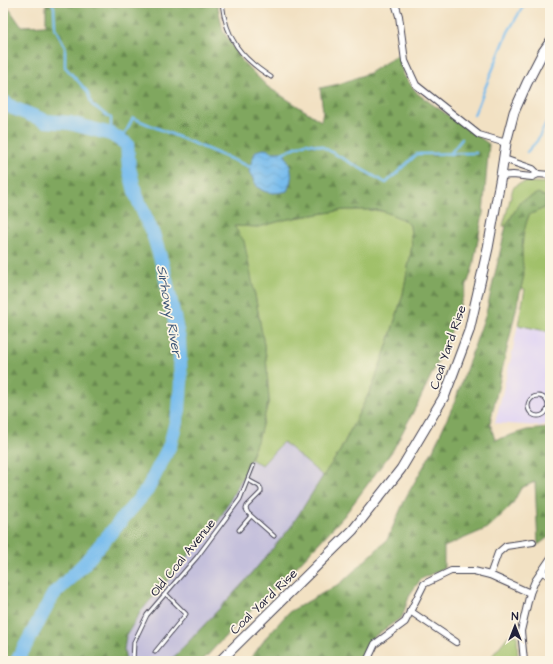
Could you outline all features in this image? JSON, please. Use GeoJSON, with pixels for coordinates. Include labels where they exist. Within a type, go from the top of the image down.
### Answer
{"type":"FeatureCollection","features":[{"type":"Feature","properties":{"kind":"main road","name":"Coal Yard Rise"},"geometry":{"type":"LineString","coordinates":[[220,661],[353,530],[401,469],[445,395],[469,331],[488,248],[506,142],[517,105],[540,58],[550,42]]}},
{"type":"Feature","properties":{"kind":"street"},"geometry":{"type":"LineString","coordinates":[[395,3],[399,16],[405,61],[416,85],[479,135],[506,142]]}},
{"type":"Feature","properties":{"kind":"street"},"geometry":{"type":"LineString","coordinates":[[504,159],[533,169],[538,174]]}},
{"type":"Feature","properties":{"kind":"street"},"geometry":{"type":"LineString","coordinates":[[501,176],[513,175],[532,177],[538,174],[550,175]]}},
{"type":"Feature","properties":{"kind":"street"},"geometry":{"type":"LineString","coordinates":[[490,575],[498,552],[506,546],[534,542]]}},
{"type":"Feature","properties":{"kind":"street"},"geometry":{"type":"LineString","coordinates":[[524,661],[522,631],[530,593],[535,581],[550,559]]}},
{"type":"Feature","properties":{"kind":"street"},"geometry":{"type":"LineString","coordinates":[[367,661],[375,644],[404,622],[424,584],[451,571],[474,571],[490,575],[530,593]]}},
{"type":"Feature","properties":{"kind":"street"},"geometry":{"type":"LineString","coordinates":[[542,572],[550,576]]}},
{"type":"Feature","properties":{"kind":"street"},"geometry":{"type":"LineString","coordinates":[[410,611],[456,642]]}},
{"type":"Feature","properties":{"kind":"lane"},"geometry":{"type":"LineString","coordinates":[[222,3],[226,22],[238,50],[254,67],[271,77]]}},
{"type":"Feature","properties":{"kind":"lane"},"geometry":{"type":"LineString","coordinates":[[542,397],[547,402],[549,409],[544,414],[538,416],[529,411],[529,404],[532,398],[542,397]]}},
{"type":"Feature","properties":{"kind":"lane","name":"Old Coal Avenue"},"geometry":{"type":"LineString","coordinates":[[133,661],[134,642],[147,615],[196,557],[240,499],[253,466]]}},
{"type":"Feature","properties":{"kind":"lane"},"geometry":{"type":"LineString","coordinates":[[248,480],[259,486],[261,492],[247,506],[246,509],[251,516],[274,536]]}},
{"type":"Feature","properties":{"kind":"lane"},"geometry":{"type":"LineString","coordinates":[[239,530],[251,516]]}},
{"type":"Feature","properties":{"kind":"lane"},"geometry":{"type":"LineString","coordinates":[[155,652],[186,614],[166,594]]}},
{"type":"Feature","properties":{"kind":"shaded area"},"geometry":{"type":"Polygon","coordinates":[[[550,189],[550,423],[540,426],[495,423],[512,354],[525,289],[521,288],[550,189]]]}},
{"type":"Feature","properties":{"kind":"shaded area"},"geometry":{"type":"Polygon","coordinates":[[[283,442],[323,476],[290,528],[247,579],[169,661],[126,661],[124,650],[126,636],[141,611],[165,585],[245,473],[250,459],[262,464],[283,442]]]}},
{"type":"Feature","properties":{"kind":"green space"},"geometry":{"type":"Polygon","coordinates":[[[46,3],[217,3],[223,31],[243,62],[268,87],[321,121],[323,111],[320,88],[339,84],[369,73],[399,54],[404,76],[418,94],[489,144],[483,213],[473,267],[448,340],[418,403],[393,450],[344,516],[285,579],[237,624],[202,661],[169,661],[247,579],[290,528],[340,451],[373,385],[403,294],[412,246],[410,225],[402,219],[380,210],[344,210],[288,219],[259,227],[234,226],[244,241],[255,295],[266,356],[269,400],[259,436],[245,473],[219,520],[141,611],[126,636],[124,650],[126,661],[3,661],[3,417],[7,388],[3,357],[3,8],[10,10],[21,26],[46,25],[46,3]]]}},
{"type":"Feature","properties":{"kind":"green space"},"geometry":{"type":"Polygon","coordinates":[[[527,182],[550,183],[550,332],[518,325],[525,289],[521,288],[524,275],[521,259],[523,231],[529,215],[544,208],[520,202],[506,226],[503,226],[513,188],[518,184],[527,182]]]}},
{"type":"Feature","properties":{"kind":"green space"},"geometry":{"type":"Polygon","coordinates":[[[538,193],[546,197],[544,208],[529,215],[524,230],[522,259],[524,275],[490,423],[495,440],[527,430],[550,428],[550,536],[538,545],[535,482],[521,488],[512,505],[488,528],[444,547],[444,568],[421,579],[410,594],[402,617],[372,638],[361,661],[249,661],[268,635],[289,612],[341,583],[387,540],[406,497],[433,450],[455,401],[486,313],[506,226],[520,202],[538,193]]]}},
{"type":"Feature","properties":{"kind":"green space"},"geometry":{"type":"Polygon","coordinates":[[[344,210],[371,210],[386,212],[402,219],[410,225],[412,246],[403,294],[387,346],[373,385],[340,451],[323,476],[283,442],[262,465],[250,459],[259,436],[269,400],[266,356],[255,295],[234,226],[259,227],[288,219],[344,210]]]}},
{"type":"Feature","properties":{"kind":"green space"},"geometry":{"type":"Polygon","coordinates":[[[517,635],[518,661],[488,661],[508,636],[517,635]]]}},
{"type":"Feature","properties":{"kind":"water"},"geometry":{"type":"Polygon","coordinates":[[[264,149],[272,152],[284,152],[289,162],[291,171],[291,180],[287,191],[273,193],[266,192],[256,185],[249,172],[256,151],[264,149]]]}},
{"type":"Feature","properties":{"kind":"waterway"},"geometry":{"type":"LineString","coordinates":[[52,3],[54,7],[55,28],[65,46],[65,67],[87,91],[92,105],[111,118],[111,134]]}},
{"type":"Feature","properties":{"kind":"waterway"},"geometry":{"type":"LineString","coordinates":[[474,115],[508,32],[525,3]]}},
{"type":"Feature","properties":{"kind":"waterway","name":"Sirhowy River"},"geometry":{"type":"LineString","coordinates":[[3,101],[13,108],[46,121],[70,123],[111,134],[127,144],[129,168],[136,195],[154,237],[164,270],[179,340],[181,382],[179,410],[170,445],[147,490],[84,564],[53,595],[17,661]]}},
{"type":"Feature","properties":{"kind":"waterway"},"geometry":{"type":"LineString","coordinates":[[527,152],[537,141],[550,115]]}},
{"type":"Feature","properties":{"kind":"waterway"},"geometry":{"type":"LineString","coordinates":[[121,141],[133,118],[250,167],[254,165]]}},
{"type":"Feature","properties":{"kind":"waterway"},"geometry":{"type":"LineString","coordinates":[[450,154],[462,139]]}},
{"type":"Feature","properties":{"kind":"waterway"},"geometry":{"type":"LineString","coordinates":[[282,153],[306,143],[321,146],[386,183],[417,154],[476,153]]}}]}
